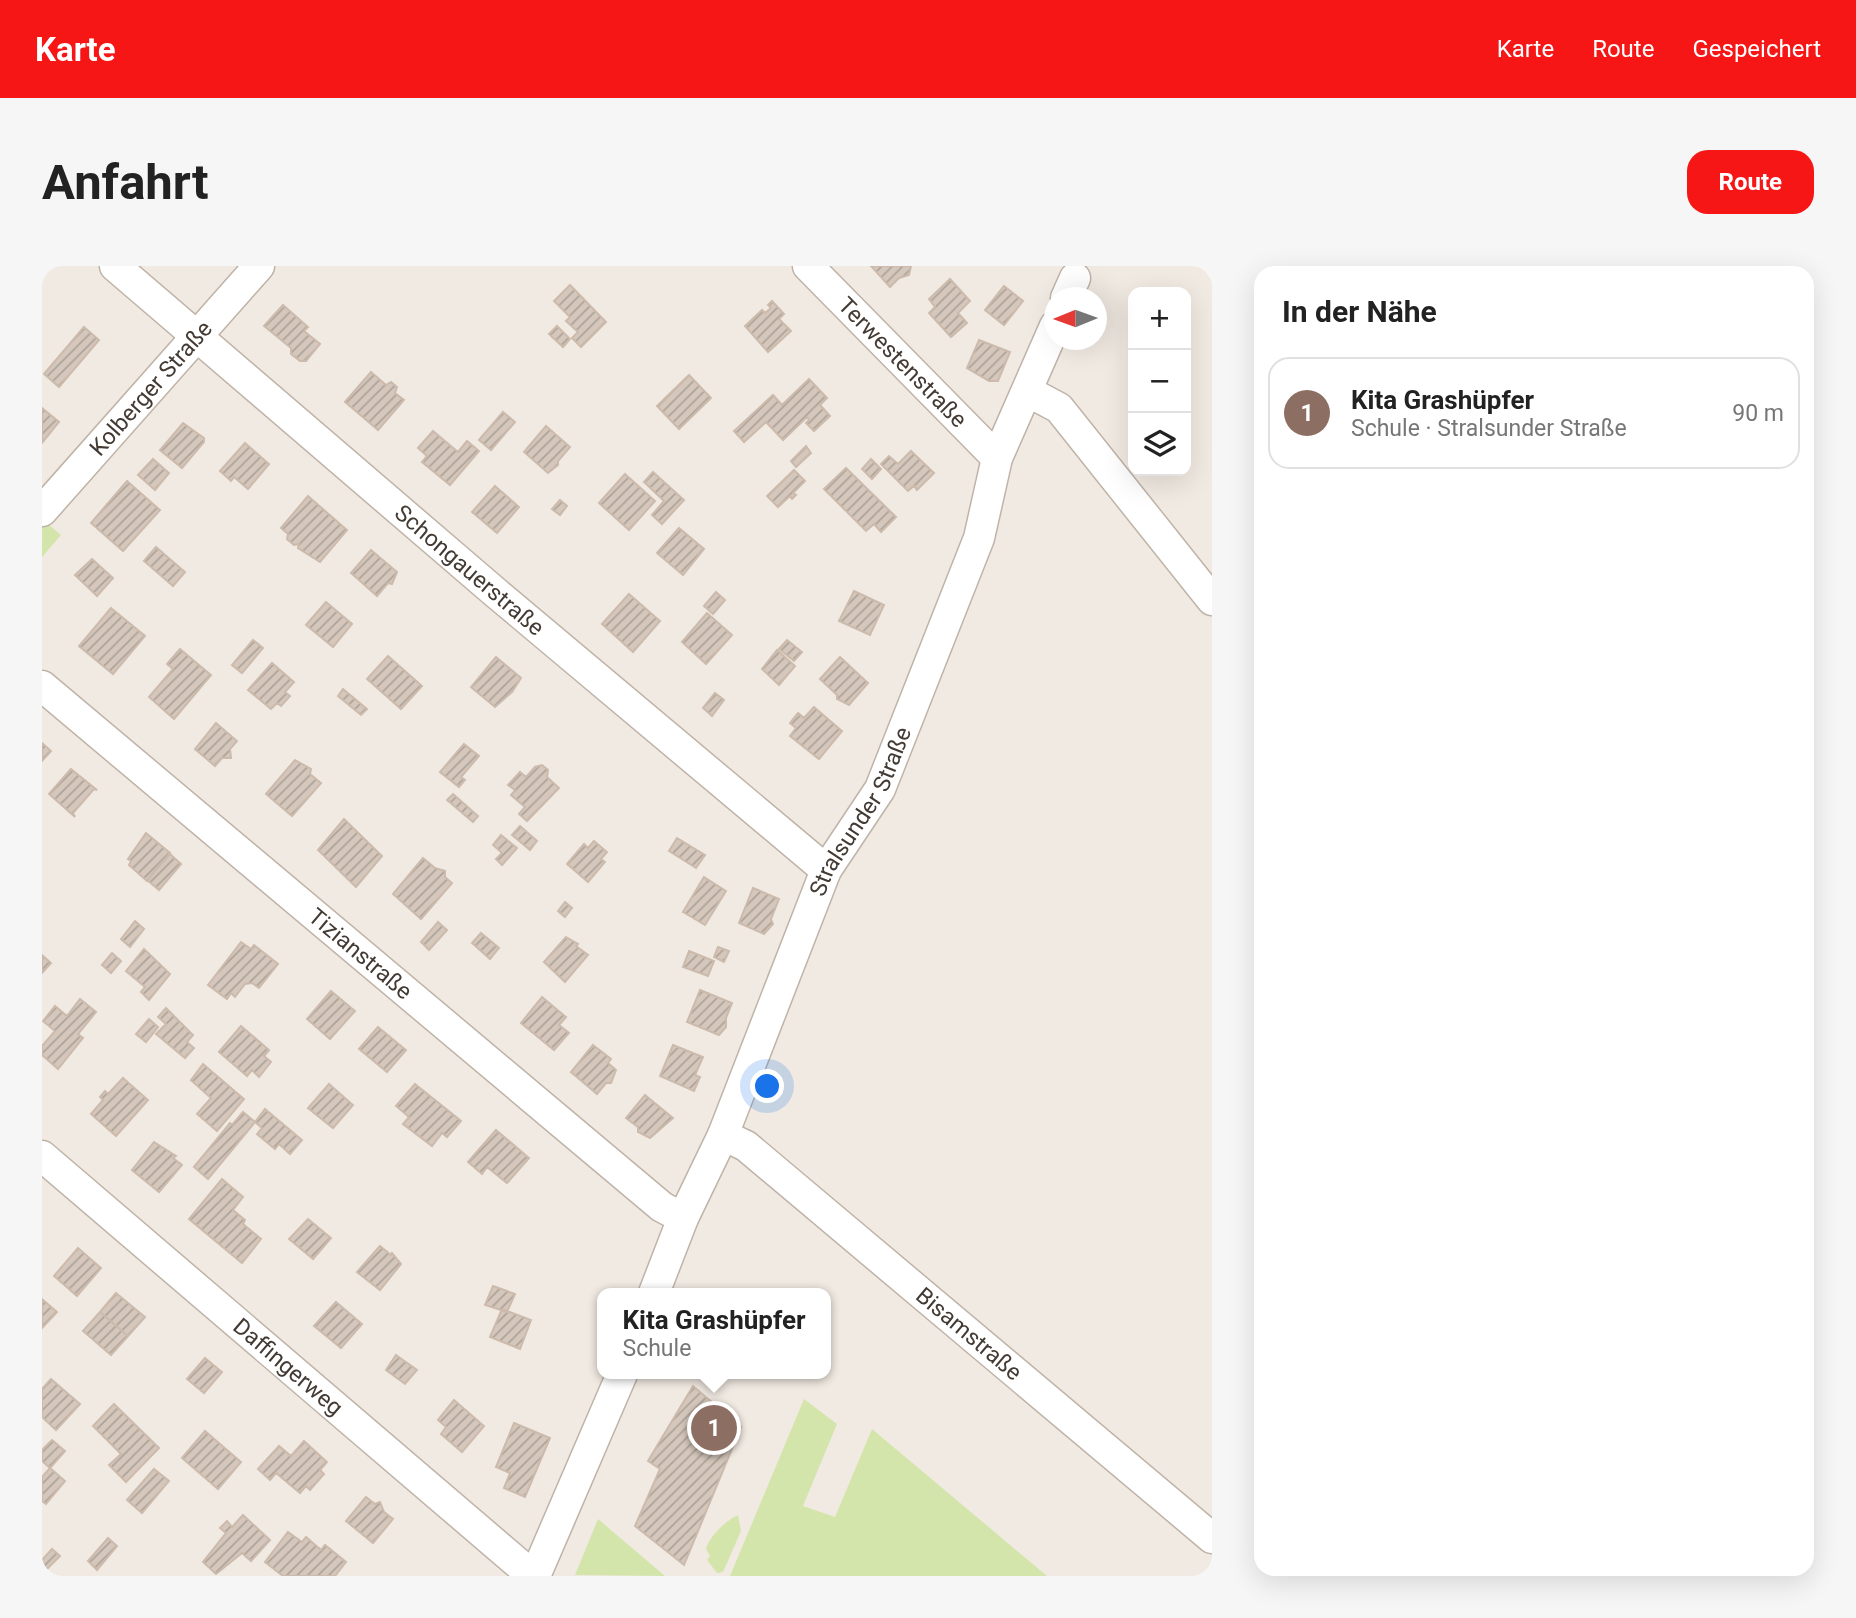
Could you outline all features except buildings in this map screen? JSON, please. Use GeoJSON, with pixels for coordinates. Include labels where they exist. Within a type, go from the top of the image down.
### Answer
{"type":"FeatureCollection","features":[{"type":"Feature","properties":{"kind":"street","name":"Schongauerstraße"},"geometry":{"type":"LineString","coordinates":[[115,266],[506,602],[826,870]]}},
{"type":"Feature","properties":{"kind":"street","name":"Kolberger Straße"},"geometry":{"type":"LineString","coordinates":[[42,511],[259,266]]}},
{"type":"Feature","properties":{"kind":"street","name":"Terwestenstraße"},"geometry":{"type":"LineString","coordinates":[[808,266],[997,458]]}},
{"type":"Feature","properties":{"kind":"street","name":"Stralsunder Straße"},"geometry":{"type":"LineString","coordinates":[[656,1288],[684,1218],[723,1135],[826,870],[880,789],[979,538],[997,458],[1045,350]]}},
{"type":"Feature","properties":{"kind":"street"},"geometry":{"type":"LineString","coordinates":[[1027,391],[1059,408],[1212,600]]}},
{"type":"Feature","properties":{"kind":"street","name":"Tizianstraße"},"geometry":{"type":"LineString","coordinates":[[42,686],[662,1207],[684,1218]]}},
{"type":"Feature","properties":{"kind":"street","name":"Bisamstraße"},"geometry":{"type":"LineString","coordinates":[[723,1135],[746,1146],[1212,1538]]}},
{"type":"Feature","properties":{"kind":"street","name":"Daffingerweg"},"geometry":{"type":"LineString","coordinates":[[42,1156],[535,1575]]}},
{"type":"Feature","properties":{"kind":"street"},"geometry":{"type":"LineString","coordinates":[[535,1575],[620,1379]]}},
{"type":"Feature","properties":{"kind":"green space"},"geometry":{"type":"Polygon","coordinates":[[[42,519],[61,535],[42,557],[42,519]]]}},
{"type":"Feature","properties":{"kind":"green space"},"geometry":{"type":"Polygon","coordinates":[[[804,1399],[837,1424],[803,1506],[835,1517],[872,1429],[1047,1576],[730,1576],[804,1399]]]}},
{"type":"Feature","properties":{"kind":"green space"},"geometry":{"type":"Polygon","coordinates":[[[738,1515],[741,1531],[723,1572],[717,1573],[707,1560],[710,1556],[706,1549],[719,1529],[738,1515]]]}},
{"type":"Feature","properties":{"kind":"green space"},"geometry":{"type":"Polygon","coordinates":[[[598,1519],[665,1576],[575,1575],[598,1519]]]}},
{"type":"Feature","properties":{"kind":"place","name":"Kita Grashüpfer"},"geometry":{"type":"Point","coordinates":[714,1428]}}]}
